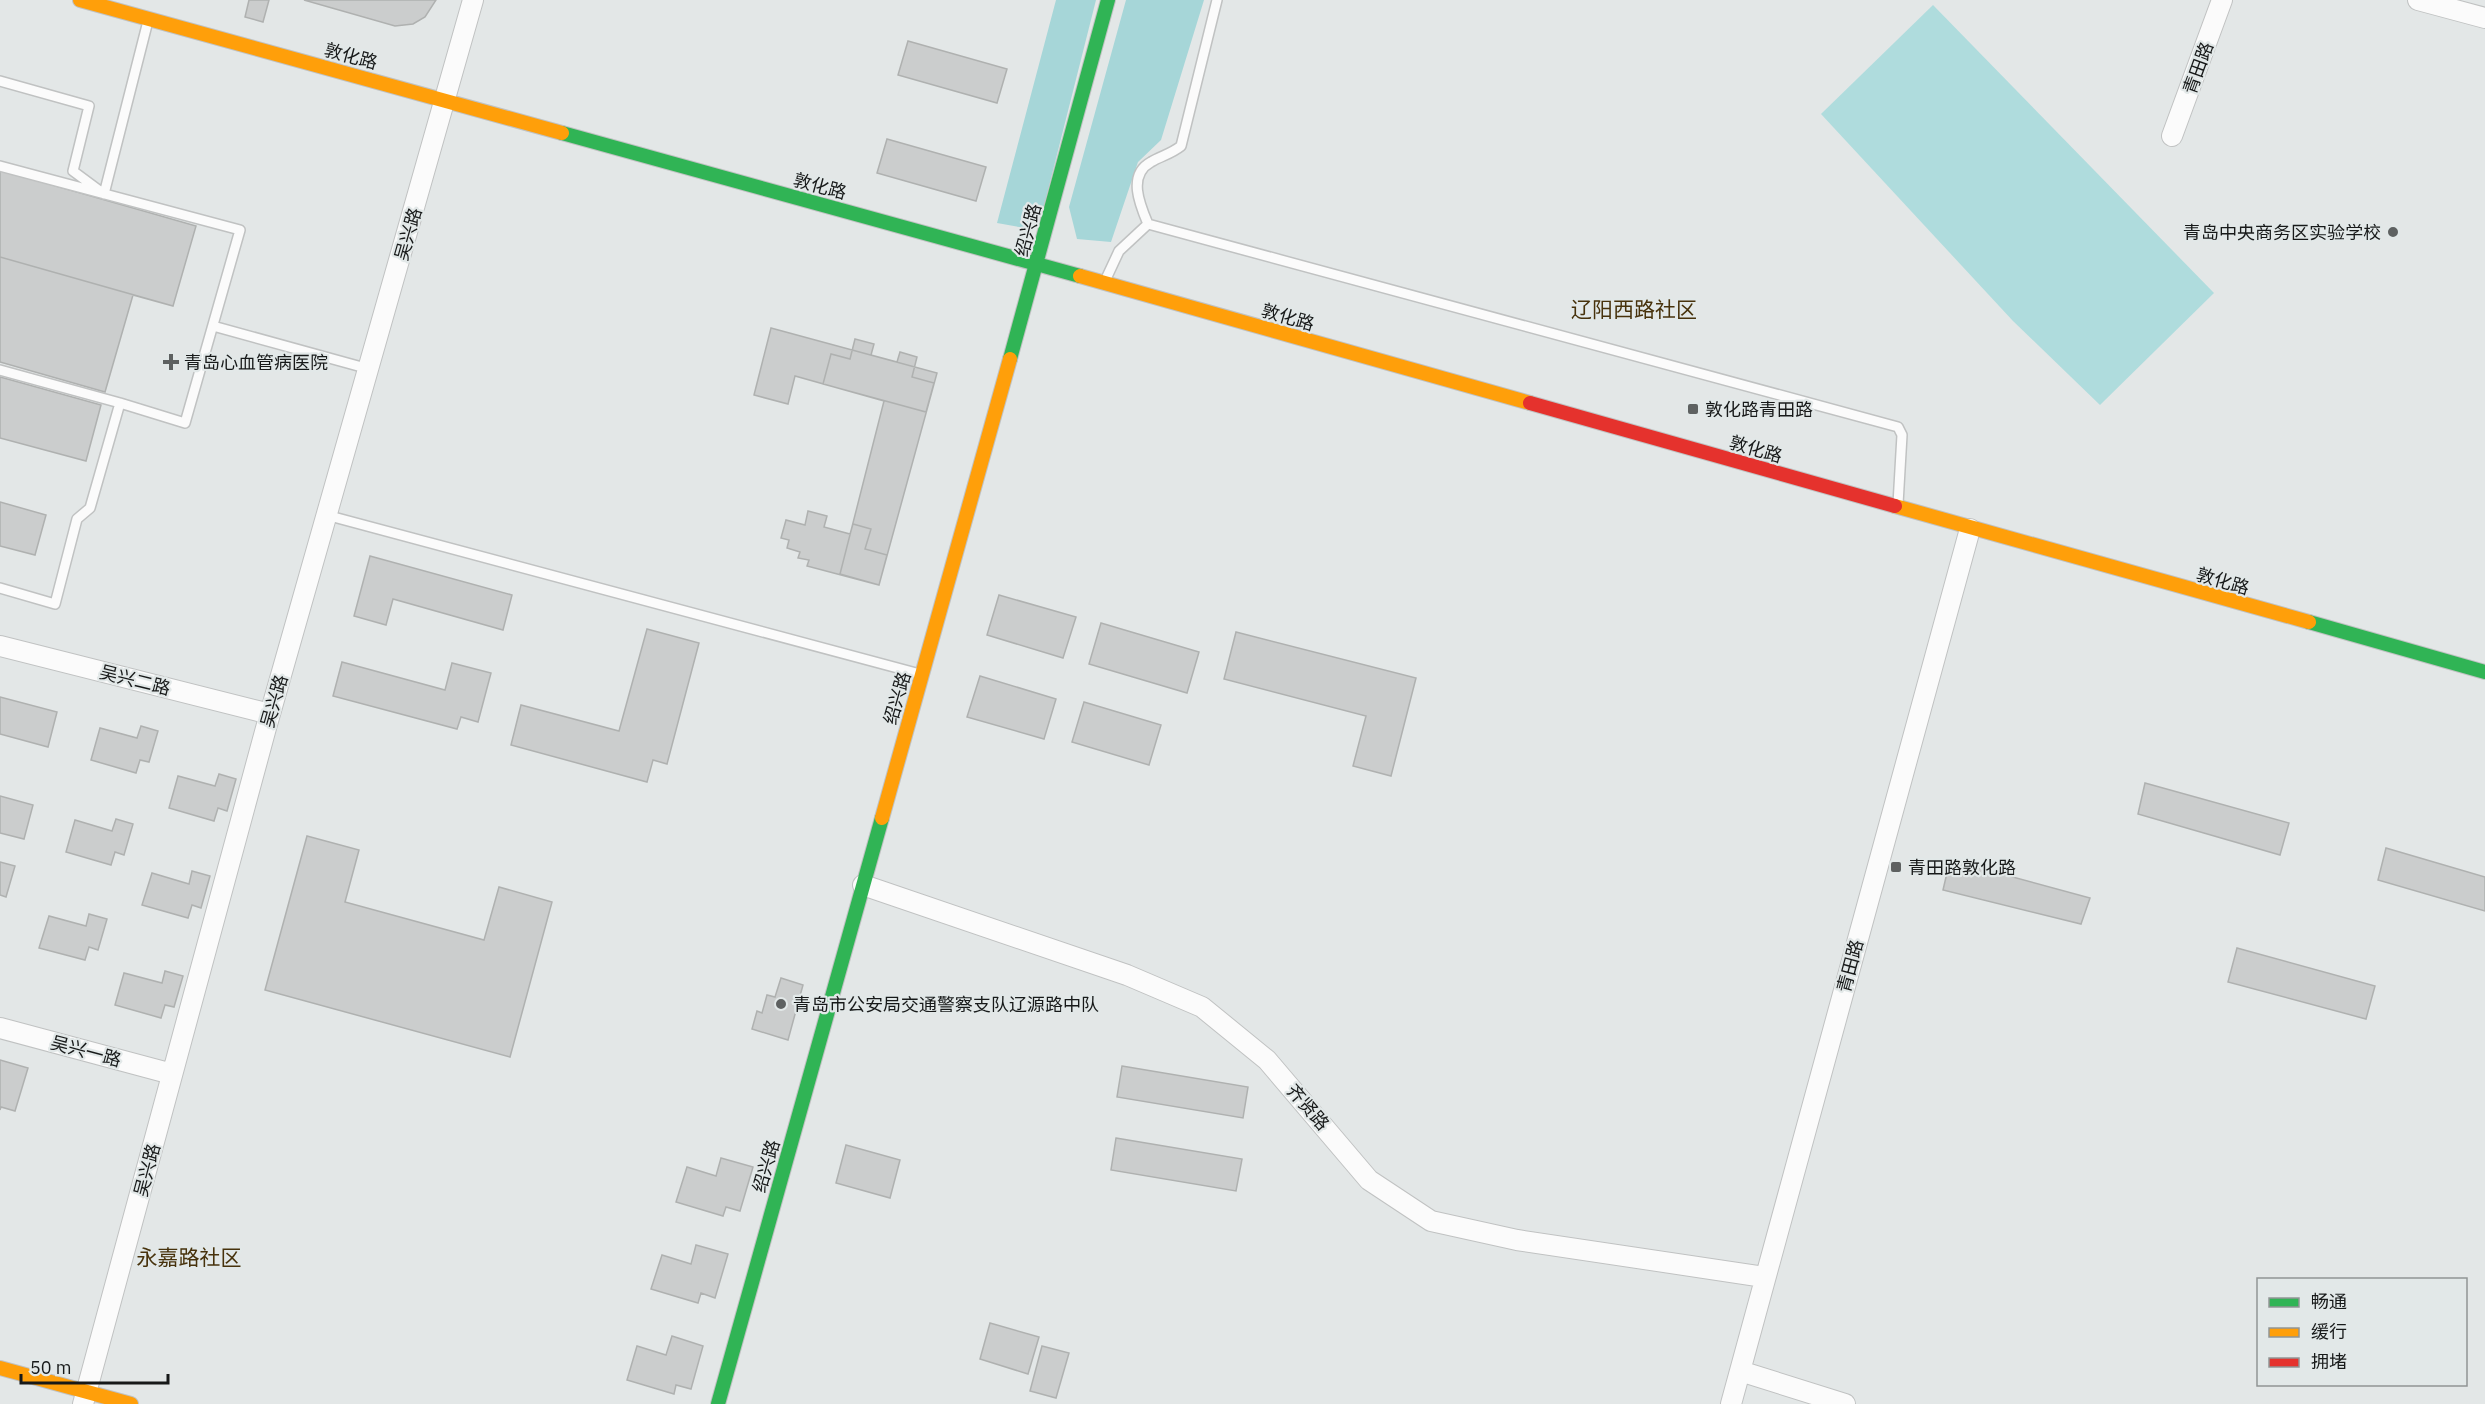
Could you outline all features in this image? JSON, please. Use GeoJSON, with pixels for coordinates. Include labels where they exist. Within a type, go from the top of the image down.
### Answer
{"type":"FeatureCollection","features":[{"type":"Feature","properties":{"kind":"main road","name":"敦化路"},"geometry":{"type":"LineString","coordinates":[[80,0],[1038,264],[1970,529],[2485,672]]}},
{"type":"Feature","properties":{"kind":"main road","name":"绍兴路"},"geometry":{"type":"LineString","coordinates":[[718,1404],[1038,264],[1108,0]]}},
{"type":"Feature","properties":{"kind":"main road"},"geometry":{"type":"LineString","coordinates":[[0,1368],[85,1398],[131,1404]]}},
{"type":"Feature","properties":{"kind":"street","name":"吴兴路"},"geometry":{"type":"LineString","coordinates":[[85,1398],[270,714],[473,0]]}},
{"type":"Feature","properties":{"kind":"street","name":"青田路"},"geometry":{"type":"LineString","coordinates":[[2172,136],[2222,0]]}},
{"type":"Feature","properties":{"kind":"street"},"geometry":{"type":"LineString","coordinates":[[2418,0],[2485,18]]}},
{"type":"Feature","properties":{"kind":"street","name":"青田路"},"geometry":{"type":"LineString","coordinates":[[1731,1404],[1970,529]]}},
{"type":"Feature","properties":{"kind":"street","name":"吴兴二路"},"geometry":{"type":"LineString","coordinates":[[0,646],[270,714]]}},
{"type":"Feature","properties":{"kind":"street","name":"齐贤路"},"geometry":{"type":"LineString","coordinates":[[863,885],[1127,975],[1202,1007],[1267,1060],[1369,1180],[1431,1221],[1517,1240],[1764,1277]]}},
{"type":"Feature","properties":{"kind":"street","name":"吴兴一路"},"geometry":{"type":"LineString","coordinates":[[0,1028],[172,1074]]}},
{"type":"Feature","properties":{"kind":"street"},"geometry":{"type":"LineString","coordinates":[[1740,1371],[1845,1404]]}},
{"type":"Feature","properties":{"kind":"lane"},"geometry":{"type":"LineString","coordinates":[[1148,224],[1138,202],[1139,177],[1150,163],[1170,155],[1180,146],[1217,0]]}},
{"type":"Feature","properties":{"kind":"lane"},"geometry":{"type":"LineString","coordinates":[[104,194],[148,19]]}},
{"type":"Feature","properties":{"kind":"lane"},"geometry":{"type":"LineString","coordinates":[[0,81],[89,106],[72,171],[104,194]]}},
{"type":"Feature","properties":{"kind":"lane"},"geometry":{"type":"LineString","coordinates":[[0,165],[240,230],[185,423],[0,370]]}},
{"type":"Feature","properties":{"kind":"lane"},"geometry":{"type":"LineString","coordinates":[[1104,283],[1119,251],[1148,224]]}},
{"type":"Feature","properties":{"kind":"lane"},"geometry":{"type":"LineString","coordinates":[[1148,224],[1898,427],[1902,435],[1898,508]]}},
{"type":"Feature","properties":{"kind":"lane"},"geometry":{"type":"LineString","coordinates":[[213,326],[369,369]]}},
{"type":"Feature","properties":{"kind":"lane"},"geometry":{"type":"LineString","coordinates":[[0,588],[55,604],[77,519],[90,508],[120,403]]}},
{"type":"Feature","properties":{"kind":"lane"},"geometry":{"type":"LineString","coordinates":[[326,516],[922,675]]}},
{"type":"Feature","properties":{"kind":"shaded area"},"geometry":{"type":"Polygon","coordinates":[[[1056,0],[1096,0],[1043,210],[1025,228],[997,223],[1056,0]]]}},
{"type":"Feature","properties":{"kind":"shaded area"},"geometry":{"type":"Polygon","coordinates":[[[1126,0],[1204,0],[1161,140],[1138,162],[1111,242],[1077,239],[1069,207],[1126,0]]]}},
{"type":"Feature","properties":{"kind":"shaded area"},"geometry":{"type":"Polygon","coordinates":[[[1933,5],[2214,293],[2100,405],[2013,321],[1821,114],[1933,5]]]}},
{"type":"Feature","properties":{"kind":"building"},"geometry":{"type":"Polygon","coordinates":[[[249,0],[269,0],[263,22],[245,17],[249,0]]]}},
{"type":"Feature","properties":{"kind":"building"},"geometry":{"type":"Polygon","coordinates":[[[304,0],[436,0],[425,17],[413,24],[395,26],[304,0]]]}},
{"type":"Feature","properties":{"kind":"building"},"geometry":{"type":"Polygon","coordinates":[[[908,41],[1007,69],[997,103],[898,75],[908,41]]]}},
{"type":"Feature","properties":{"kind":"building"},"geometry":{"type":"Polygon","coordinates":[[[887,139],[986,167],[976,201],[877,173],[887,139]]]}},
{"type":"Feature","properties":{"kind":"building"},"geometry":{"type":"Polygon","coordinates":[[[0,170],[196,226],[173,306],[133,295],[105,392],[0,362],[0,170]]]}},
{"type":"Feature","properties":{"kind":"building"},"geometry":{"type":"Polygon","coordinates":[[[0,170],[196,226],[173,306],[0,257],[0,170]]]}},
{"type":"Feature","properties":{"kind":"building"},"geometry":{"type":"Polygon","coordinates":[[[771,328],[937,373],[879,585],[840,574],[884,401],[795,376],[788,404],[754,395],[771,328]]]}},
{"type":"Feature","properties":{"kind":"building"},"geometry":{"type":"Polygon","coordinates":[[[855,339],[874,344],[871,355],[897,362],[900,352],[917,357],[912,377],[934,383],[926,412],[823,384],[831,354],[850,359],[855,339]]]}},
{"type":"Feature","properties":{"kind":"building"},"geometry":{"type":"Polygon","coordinates":[[[0,377],[101,405],[86,461],[0,438],[0,377]]]}},
{"type":"Feature","properties":{"kind":"building"},"geometry":{"type":"Polygon","coordinates":[[[0,377],[101,405],[86,461],[0,438],[0,377]]]}},
{"type":"Feature","properties":{"kind":"building"},"geometry":{"type":"Polygon","coordinates":[[[0,502],[46,515],[35,555],[0,546],[0,502]]]}},
{"type":"Feature","properties":{"kind":"building"},"geometry":{"type":"Polygon","coordinates":[[[808,511],[827,516],[824,527],[850,534],[853,524],[871,529],[865,549],[887,555],[879,585],[807,566],[809,560],[798,558],[800,552],[787,548],[789,540],[781,538],[786,520],[805,525],[808,511]]]}},
{"type":"Feature","properties":{"kind":"building"},"geometry":{"type":"Polygon","coordinates":[[[370,556],[512,595],[503,630],[393,599],[386,625],[354,616],[370,556]]]}},
{"type":"Feature","properties":{"kind":"building"},"geometry":{"type":"Polygon","coordinates":[[[999,595],[1076,617],[1063,658],[987,635],[999,595]]]}},
{"type":"Feature","properties":{"kind":"building"},"geometry":{"type":"Polygon","coordinates":[[[1101,623],[1199,652],[1187,693],[1089,664],[1101,623]]]}},
{"type":"Feature","properties":{"kind":"building"},"geometry":{"type":"Polygon","coordinates":[[[647,629],[699,643],[667,764],[653,760],[647,782],[511,745],[521,705],[619,731],[647,629]]]}},
{"type":"Feature","properties":{"kind":"building"},"geometry":{"type":"Polygon","coordinates":[[[1236,632],[1416,678],[1391,776],[1353,766],[1366,716],[1224,679],[1236,632]]]}},
{"type":"Feature","properties":{"kind":"building"},"geometry":{"type":"Polygon","coordinates":[[[342,662],[445,690],[452,663],[491,673],[478,722],[461,717],[457,729],[333,696],[342,662]]]}},
{"type":"Feature","properties":{"kind":"building"},"geometry":{"type":"Polygon","coordinates":[[[980,676],[1056,699],[1044,739],[967,717],[980,676]]]}},
{"type":"Feature","properties":{"kind":"building"},"geometry":{"type":"Polygon","coordinates":[[[0,697],[57,712],[48,747],[0,734],[0,697]]]}},
{"type":"Feature","properties":{"kind":"building"},"geometry":{"type":"Polygon","coordinates":[[[1084,702],[1161,725],[1149,765],[1072,742],[1084,702]]]}},
{"type":"Feature","properties":{"kind":"building"},"geometry":{"type":"Polygon","coordinates":[[[141,726],[158,731],[149,762],[140,760],[136,773],[91,760],[100,728],[137,738],[141,726]]]}},
{"type":"Feature","properties":{"kind":"building"},"geometry":{"type":"Polygon","coordinates":[[[219,774],[236,779],[227,811],[218,808],[214,821],[169,808],[178,776],[215,786],[219,774]]]}},
{"type":"Feature","properties":{"kind":"building"},"geometry":{"type":"Polygon","coordinates":[[[2145,783],[2289,823],[2280,855],[2138,814],[2145,783]]]}},
{"type":"Feature","properties":{"kind":"building"},"geometry":{"type":"Polygon","coordinates":[[[0,796],[33,805],[24,839],[0,833],[0,796]]]}},
{"type":"Feature","properties":{"kind":"building"},"geometry":{"type":"Polygon","coordinates":[[[116,819],[133,824],[124,855],[115,852],[111,865],[66,852],[75,820],[112,831],[116,819]]]}},
{"type":"Feature","properties":{"kind":"building"},"geometry":{"type":"Polygon","coordinates":[[[307,836],[359,850],[345,902],[484,940],[499,887],[552,902],[510,1057],[265,990],[307,836]]]}},
{"type":"Feature","properties":{"kind":"building"},"geometry":{"type":"Polygon","coordinates":[[[2386,848],[2485,877],[2485,911],[2378,880],[2386,848]]]}},
{"type":"Feature","properties":{"kind":"building"},"geometry":{"type":"Polygon","coordinates":[[[1950,860],[2090,898],[2081,924],[1943,890],[1950,860]]]}},
{"type":"Feature","properties":{"kind":"building"},"geometry":{"type":"Polygon","coordinates":[[[0,862],[15,866],[6,897],[0,895],[0,862]]]}},
{"type":"Feature","properties":{"kind":"building"},"geometry":{"type":"Polygon","coordinates":[[[192,871],[210,876],[201,908],[192,905],[188,918],[142,905],[152,873],[189,884],[192,871]]]}},
{"type":"Feature","properties":{"kind":"building"},"geometry":{"type":"Polygon","coordinates":[[[89,914],[107,919],[98,950],[89,947],[85,960],[39,948],[49,916],[86,926],[89,914]]]}},
{"type":"Feature","properties":{"kind":"building"},"geometry":{"type":"Polygon","coordinates":[[[2237,948],[2375,986],[2366,1019],[2228,982],[2237,948]]]}},
{"type":"Feature","properties":{"kind":"building"},"geometry":{"type":"Polygon","coordinates":[[[165,971],[183,976],[174,1007],[165,1005],[161,1018],[115,1005],[124,973],[162,983],[165,971]]]}},
{"type":"Feature","properties":{"kind":"building","name":"青岛市公安局交通警察支队辽源路中队"},"geometry":{"type":"Polygon","coordinates":[[[781,978],[803,985],[788,1040],[752,1029],[757,1011],[762,1013],[767,995],[775,997],[781,978]]]}},
{"type":"Feature","properties":{"kind":"building"},"geometry":{"type":"Polygon","coordinates":[[[0,1060],[28,1068],[15,1111],[1,1107],[0,1110],[0,1060]]]}},
{"type":"Feature","properties":{"kind":"building"},"geometry":{"type":"Polygon","coordinates":[[[1122,1066],[1248,1087],[1243,1118],[1117,1097],[1122,1066]]]}},
{"type":"Feature","properties":{"kind":"building"},"geometry":{"type":"Polygon","coordinates":[[[1116,1138],[1242,1159],[1236,1191],[1111,1170],[1116,1138]]]}},
{"type":"Feature","properties":{"kind":"building"},"geometry":{"type":"Polygon","coordinates":[[[846,1145],[900,1160],[890,1198],[836,1183],[846,1145]]]}},
{"type":"Feature","properties":{"kind":"building"},"geometry":{"type":"Polygon","coordinates":[[[721,1158],[753,1167],[740,1211],[726,1207],[723,1216],[676,1202],[687,1167],[716,1176],[721,1158]]]}},
{"type":"Feature","properties":{"kind":"building"},"geometry":{"type":"Polygon","coordinates":[[[696,1245],[728,1254],[715,1298],[701,1293],[698,1303],[651,1289],[662,1255],[691,1264],[696,1245]]]}},
{"type":"Feature","properties":{"kind":"building"},"geometry":{"type":"Polygon","coordinates":[[[990,1323],[1039,1337],[1028,1374],[980,1359],[990,1323]]]}},
{"type":"Feature","properties":{"kind":"building"},"geometry":{"type":"Polygon","coordinates":[[[672,1336],[703,1346],[691,1389],[676,1385],[674,1394],[627,1380],[637,1346],[666,1355],[672,1336]]]}},
{"type":"Feature","properties":{"kind":"building"},"geometry":{"type":"Polygon","coordinates":[[[1042,1346],[1069,1353],[1056,1398],[1030,1391],[1042,1346]]]}},
{"type":"Feature","properties":{"kind":"traffic: fast"},"geometry":{"type":"LineString","coordinates":[[1010,359],[1108,0]]}},
{"type":"Feature","properties":{"kind":"traffic: fast"},"geometry":{"type":"LineString","coordinates":[[562,133],[1080,276]]}},
{"type":"Feature","properties":{"kind":"traffic: fast"},"geometry":{"type":"LineString","coordinates":[[2309,622],[2485,672]]}},
{"type":"Feature","properties":{"kind":"traffic: fast"},"geometry":{"type":"LineString","coordinates":[[718,1404],[882,818]]}},
{"type":"Feature","properties":{"kind":"traffic: slow"},"geometry":{"type":"LineString","coordinates":[[80,0],[562,133]]}},
{"type":"Feature","properties":{"kind":"traffic: slow"},"geometry":{"type":"LineString","coordinates":[[1080,276],[1530,403]]}},
{"type":"Feature","properties":{"kind":"traffic: slow"},"geometry":{"type":"LineString","coordinates":[[882,818],[1010,359]]}},
{"type":"Feature","properties":{"kind":"traffic: slow"},"geometry":{"type":"LineString","coordinates":[[1895,506],[2309,622]]}},
{"type":"Feature","properties":{"kind":"traffic: slow"},"geometry":{"type":"LineString","coordinates":[[0,1368],[131,1404]]}},
{"type":"Feature","properties":{"kind":"traffic: jam"},"geometry":{"type":"LineString","coordinates":[[1530,403],[1895,506]]}},
{"type":"Feature","properties":{"kind":"place","name":"青岛中央商务区实验学校"},"geometry":{"type":"Point","coordinates":[2393,232]}},
{"type":"Feature","properties":{"kind":"place","name":"青岛心血管病医院"},"geometry":{"type":"Point","coordinates":[171,362]}},
{"type":"Feature","properties":{"kind":"place","name":"敦化路青田路"},"geometry":{"type":"Point","coordinates":[1693,409]}},
{"type":"Feature","properties":{"kind":"place","name":"青田路敦化路"},"geometry":{"type":"Point","coordinates":[1896,867]}},
{"type":"Feature","properties":{"kind":"place","name":"青岛市公安局交通警察支队辽源路中队"},"geometry":{"type":"Point","coordinates":[781,1004]}},
{"type":"Feature","properties":{"kind":"district","name":"辽阳西路社区"},"geometry":{"type":"Point","coordinates":[1634,309]}},
{"type":"Feature","properties":{"kind":"district","name":"永嘉路社区"},"geometry":{"type":"Point","coordinates":[189,1257]}}]}
